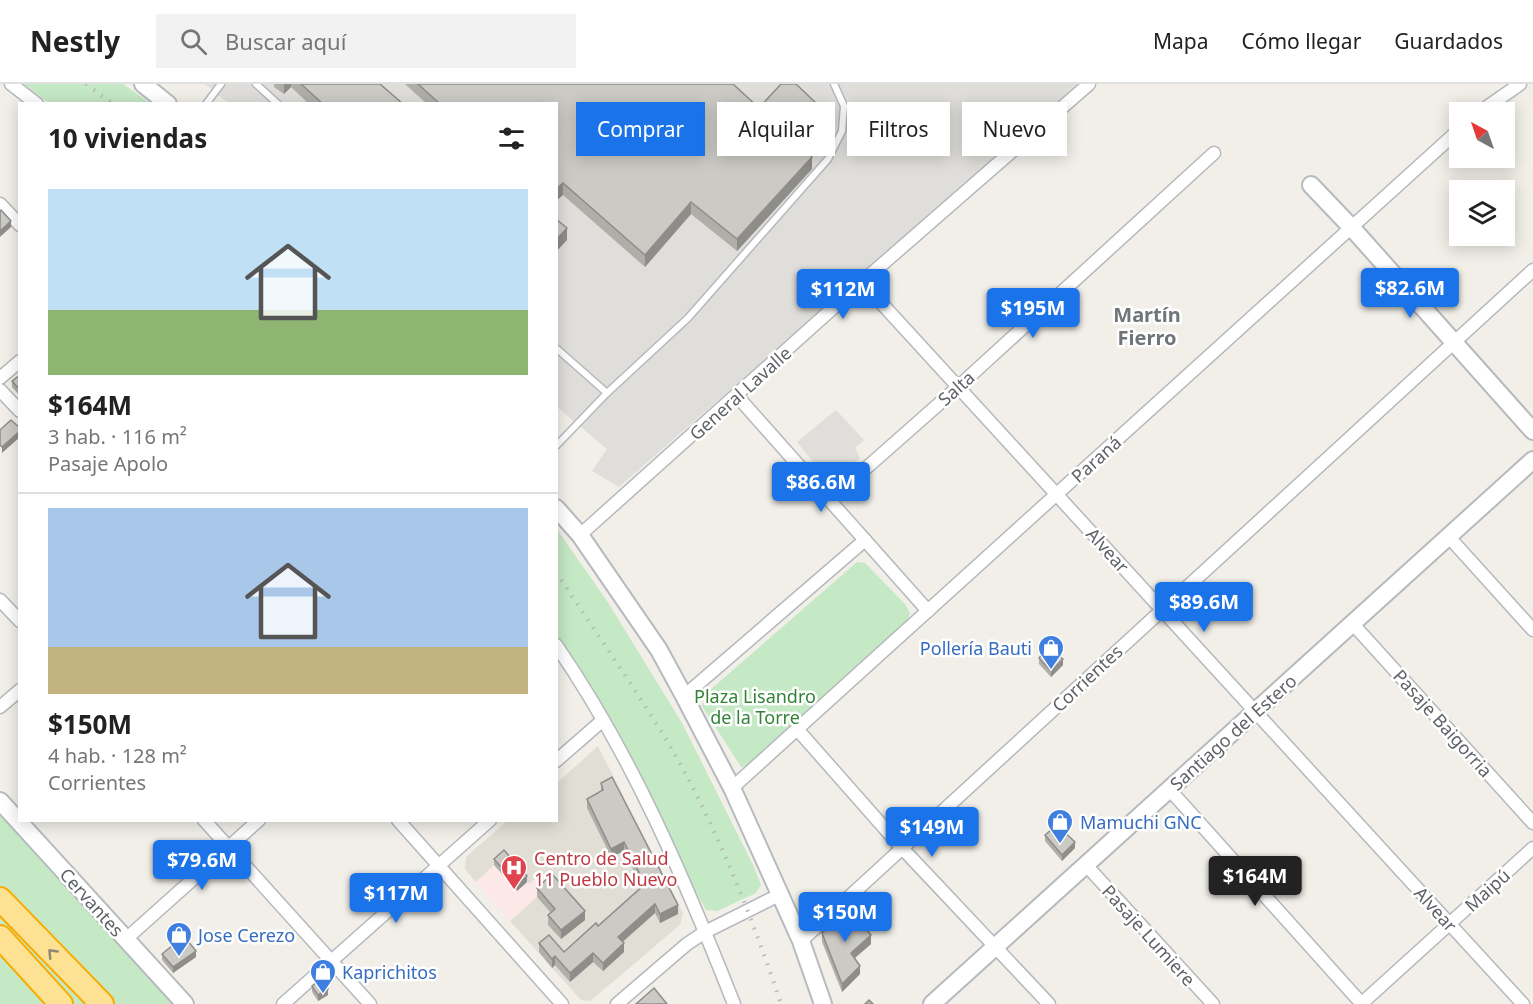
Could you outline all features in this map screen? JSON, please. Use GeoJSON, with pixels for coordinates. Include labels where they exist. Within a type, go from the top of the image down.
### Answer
{"type":"FeatureCollection","features":[{"type":"Feature","properties":{"kind":"highway"},"geometry":{"type":"LineString","coordinates":[[0,899],[102,1004]]}},
{"type":"Feature","properties":{"kind":"highway"},"geometry":{"type":"LineString","coordinates":[[0,937],[61,1004]]}},
{"type":"Feature","properties":{"kind":"street"},"geometry":{"type":"LineString","coordinates":[[11,84],[34,102]]}},
{"type":"Feature","properties":{"kind":"street"},"geometry":{"type":"LineString","coordinates":[[143,84],[166,102]]}},
{"type":"Feature","properties":{"kind":"street","name":"General Lavalle"},"geometry":{"type":"LineString","coordinates":[[580,535],[862,282],[1089,84]]}},
{"type":"Feature","properties":{"kind":"street"},"geometry":{"type":"LineString","coordinates":[[1494,102],[1520,84]]}},
{"type":"Feature","properties":{"kind":"street","name":"Paraná"},"geometry":{"type":"LineString","coordinates":[[732,788],[1449,139]]}},
{"type":"Feature","properties":{"kind":"street","name":"Salta"},"geometry":{"type":"LineString","coordinates":[[830,500],[958,387],[1214,153]]}},
{"type":"Feature","properties":{"kind":"street"},"geometry":{"type":"LineString","coordinates":[[1311,185],[1533,431]]}},
{"type":"Feature","properties":{"kind":"street"},"geometry":{"type":"LineString","coordinates":[[0,204],[18,223]]}},
{"type":"Feature","properties":{"kind":"street","name":"Corrientes"},"geometry":{"type":"LineString","coordinates":[[801,941],[1533,270]]}},
{"type":"Feature","properties":{"kind":"street","name":"Alvear"},"geometry":{"type":"LineString","coordinates":[[862,282],[1523,1004]]}},
{"type":"Feature","properties":{"kind":"street"},"geometry":{"type":"LineString","coordinates":[[0,378],[18,363]]}},
{"type":"Feature","properties":{"kind":"street"},"geometry":{"type":"LineString","coordinates":[[0,390],[18,409]]}},
{"type":"Feature","properties":{"kind":"street"},"geometry":{"type":"LineString","coordinates":[[737,396],[928,611]]}},
{"type":"Feature","properties":{"kind":"street","name":"Santiago del Estero"},"geometry":{"type":"LineString","coordinates":[[932,1004],[1533,459]]}},
{"type":"Feature","properties":{"kind":"street"},"geometry":{"type":"LineString","coordinates":[[558,510],[580,535],[659,650],[684,696],[732,788],[801,941],[823,1004]]}},
{"type":"Feature","properties":{"kind":"street"},"geometry":{"type":"LineString","coordinates":[[1449,536],[1533,630]]}},
{"type":"Feature","properties":{"kind":"street"},"geometry":{"type":"LineString","coordinates":[[684,696],[865,540]]}},
{"type":"Feature","properties":{"kind":"street"},"geometry":{"type":"LineString","coordinates":[[0,600],[18,619]]}},
{"type":"Feature","properties":{"kind":"street","name":"Pasaje Baigorria"},"geometry":{"type":"LineString","coordinates":[[1352,623],[1533,823]]}},
{"type":"Feature","properties":{"kind":"street"},"geometry":{"type":"LineString","coordinates":[[558,648],[579,678],[640,788],[705,932],[734,1004]]}},
{"type":"Feature","properties":{"kind":"street"},"geometry":{"type":"LineString","coordinates":[[0,707],[18,692]]}},
{"type":"Feature","properties":{"kind":"street"},"geometry":{"type":"LineString","coordinates":[[558,759],[603,720]]}},
{"type":"Feature","properties":{"kind":"street"},"geometry":{"type":"LineString","coordinates":[[797,729],[902,848],[1049,1004]]}},
{"type":"Feature","properties":{"kind":"street"},"geometry":{"type":"LineString","coordinates":[[1170,789],[1361,1004]]}},
{"type":"Feature","properties":{"kind":"street","name":"Cervantes"},"geometry":{"type":"LineString","coordinates":[[0,801],[18,821]]}},
{"type":"Feature","properties":{"kind":"street","name":"Cervantes"},"geometry":{"type":"LineString","coordinates":[[19,822],[185,1004]]}},
{"type":"Feature","properties":{"kind":"street"},"geometry":{"type":"LineString","coordinates":[[206,822],[370,1004]]}},
{"type":"Feature","properties":{"kind":"street"},"geometry":{"type":"LineString","coordinates":[[126,939],[257,822]]}},
{"type":"Feature","properties":{"kind":"street"},"geometry":{"type":"LineString","coordinates":[[400,822],[562,1004]]}},
{"type":"Feature","properties":{"kind":"street"},"geometry":{"type":"LineString","coordinates":[[283,1004],[488,822]]}},
{"type":"Feature","properties":{"kind":"street","name":"Maipú"},"geometry":{"type":"LineString","coordinates":[[1361,1004],[1533,848]]}},
{"type":"Feature","properties":{"kind":"street","name":"Pasaje Lumiere"},"geometry":{"type":"LineString","coordinates":[[1086,865],[1212,1004]]}},
{"type":"Feature","properties":{"kind":"street"},"geometry":{"type":"LineString","coordinates":[[617,1004],[687,944],[705,932],[779,895]]}},
{"type":"Feature","properties":{"kind":"lane"},"geometry":{"type":"LineString","coordinates":[[208,102],[221,84]]}},
{"type":"Feature","properties":{"kind":"lane"},"geometry":{"type":"LineString","coordinates":[[256,84],[276,102]]}},
{"type":"Feature","properties":{"kind":"lane"},"geometry":{"type":"LineString","coordinates":[[558,444],[607,393],[688,318],[828,159],[842,131],[844,105],[834,84]]}},
{"type":"Feature","properties":{"kind":"lane"},"geometry":{"type":"LineString","coordinates":[[558,350],[607,393]]}},
{"type":"Feature","properties":{"kind":"shaded area"},"geometry":{"type":"Polygon","coordinates":[[[205,84],[1079,84],[1058,102],[962,102],[962,156],[997,156],[619,487],[592,471],[607,449],[558,408],[558,102],[227,102],[205,84]]]}},
{"type":"Feature","properties":{"kind":"shaded area"},"geometry":{"type":"Polygon","coordinates":[[[836,410],[864,440],[855,448],[860,458],[836,478],[824,476],[797,442],[836,410]]]}},
{"type":"Feature","properties":{"kind":"shaded area"},"geometry":{"type":"Polygon","coordinates":[[[598,746],[683,913],[680,925],[590,1001],[581,1000],[510,921],[552,884],[543,873],[529,884],[504,856],[476,882],[465,869],[466,857],[506,822],[558,822],[558,782],[598,746]]]}},
{"type":"Feature","properties":{"kind":"shaded area","name":"Centro de Salud 11 Pueblo Nuevo"},"geometry":{"type":"Polygon","coordinates":[[[504,856],[529,884],[542,872],[552,883],[510,921],[476,882],[504,856]]]}},
{"type":"Feature","properties":{"kind":"green space"},"geometry":{"type":"Polygon","coordinates":[[[23,84],[123,84],[149,102],[48,102],[23,84]]]}},
{"type":"Feature","properties":{"kind":"green space"},"geometry":{"type":"Polygon","coordinates":[[[558,531],[607,601],[682,723],[753,865],[761,885],[756,893],[717,911],[706,910],[635,764],[580,668],[558,636],[558,531]]]}},
{"type":"Feature","properties":{"kind":"green space","name":"Plaza Lisandro de la Torre"},"geometry":{"type":"Polygon","coordinates":[[[857,562],[865,563],[905,604],[910,613],[907,623],[750,766],[741,767],[702,706],[709,691],[857,562]]]}},
{"type":"Feature","properties":{"kind":"green space"},"geometry":{"type":"Polygon","coordinates":[[[0,801],[185,1004],[0,1004],[0,801]]]}},
{"type":"Feature","properties":{"kind":"building"},"geometry":{"type":"Polygon","coordinates":[[[301,84],[380,84],[401,102],[321,102],[301,84]]]}},
{"type":"Feature","properties":{"kind":"building"},"geometry":{"type":"Polygon","coordinates":[[[418,84],[733,84],[752,102],[717,102],[717,156],[812,157],[737,239],[691,202],[645,255],[563,183],[558,187],[558,102],[438,102],[418,84]]]}},
{"type":"Feature","properties":{"kind":"building"},"geometry":{"type":"Polygon","coordinates":[[[781,84],[796,84],[815,102],[764,102],[781,84]]]}},
{"type":"Feature","properties":{"kind":"building"},"geometry":{"type":"Polygon","coordinates":[[[0,211],[11,221],[0,231],[0,211]]]}},
{"type":"Feature","properties":{"kind":"building"},"geometry":{"type":"Polygon","coordinates":[[[558,221],[567,228],[558,238],[558,221]]]}},
{"type":"Feature","properties":{"kind":"building"},"geometry":{"type":"Polygon","coordinates":[[[18,376],[18,388],[12,381],[18,376]]]}},
{"type":"Feature","properties":{"kind":"building"},"geometry":{"type":"Polygon","coordinates":[[[11,420],[18,426],[18,433],[2,447],[0,430],[11,420]]]}},
{"type":"Feature","properties":{"kind":"building"},"geometry":{"type":"Polygon","coordinates":[[[1048,648],[1063,659],[1051,671],[1039,658],[1048,648]]]}},
{"type":"Feature","properties":{"kind":"building"},"geometry":{"type":"Polygon","coordinates":[[[612,777],[678,905],[660,914],[655,904],[618,937],[624,943],[603,963],[593,953],[570,973],[555,956],[552,959],[539,943],[549,935],[564,952],[596,923],[598,926],[645,884],[624,842],[611,849],[587,799],[603,790],[601,783],[612,777]]]}},
{"type":"Feature","properties":{"kind":"building","name":"Mamuchi GNC"},"geometry":{"type":"Polygon","coordinates":[[[1057,825],[1075,842],[1062,855],[1045,835],[1057,825]]]}},
{"type":"Feature","properties":{"kind":"building"},"geometry":{"type":"Polygon","coordinates":[[[504,850],[527,876],[517,885],[494,859],[504,850]]]}},
{"type":"Feature","properties":{"kind":"building"},"geometry":{"type":"Polygon","coordinates":[[[552,874],[585,911],[561,930],[548,915],[555,909],[537,888],[552,874]]]}},
{"type":"Feature","properties":{"kind":"building"},"geometry":{"type":"Polygon","coordinates":[[[848,909],[871,935],[851,953],[860,966],[842,984],[822,933],[848,909]]]}},
{"type":"Feature","properties":{"kind":"building","name":"Jose Cerezo"},"geometry":{"type":"Polygon","coordinates":[[[184,936],[196,951],[173,967],[162,954],[184,936]]]}},
{"type":"Feature","properties":{"kind":"building"},"geometry":{"type":"Polygon","coordinates":[[[320,980],[328,989],[318,995],[312,986],[320,980]]]}},
{"type":"Feature","properties":{"kind":"building"},"geometry":{"type":"Polygon","coordinates":[[[654,988],[667,1004],[636,1004],[654,988]]]}},
{"type":"Feature","properties":{"kind":"railway"},"geometry":{"type":"LineString","coordinates":[[86,84],[110,102]]}},
{"type":"Feature","properties":{"kind":"railway"},"geometry":{"type":"LineString","coordinates":[[558,575],[651,715],[682,767],[730,867],[781,1004]]}},
{"type":"Feature","properties":{"kind":"place","name":"Pollería Bauti"},"geometry":{"type":"Point","coordinates":[1051,671]}},
{"type":"Feature","properties":{"kind":"place","name":"Mamuchi GNC"},"geometry":{"type":"Point","coordinates":[1060,845]}},
{"type":"Feature","properties":{"kind":"place","name":"Centro de Salud 11 Pueblo Nuevo"},"geometry":{"type":"Point","coordinates":[514,891]}},
{"type":"Feature","properties":{"kind":"place","name":"Jose Cerezo"},"geometry":{"type":"Point","coordinates":[179,958]}},
{"type":"Feature","properties":{"kind":"place","name":"Kaprichitos"},"geometry":{"type":"Point","coordinates":[323,995]}},
{"type":"Feature","properties":{"kind":"district","name":"Martín Fierro"},"geometry":{"type":"Point","coordinates":[1147,326]}}]}
